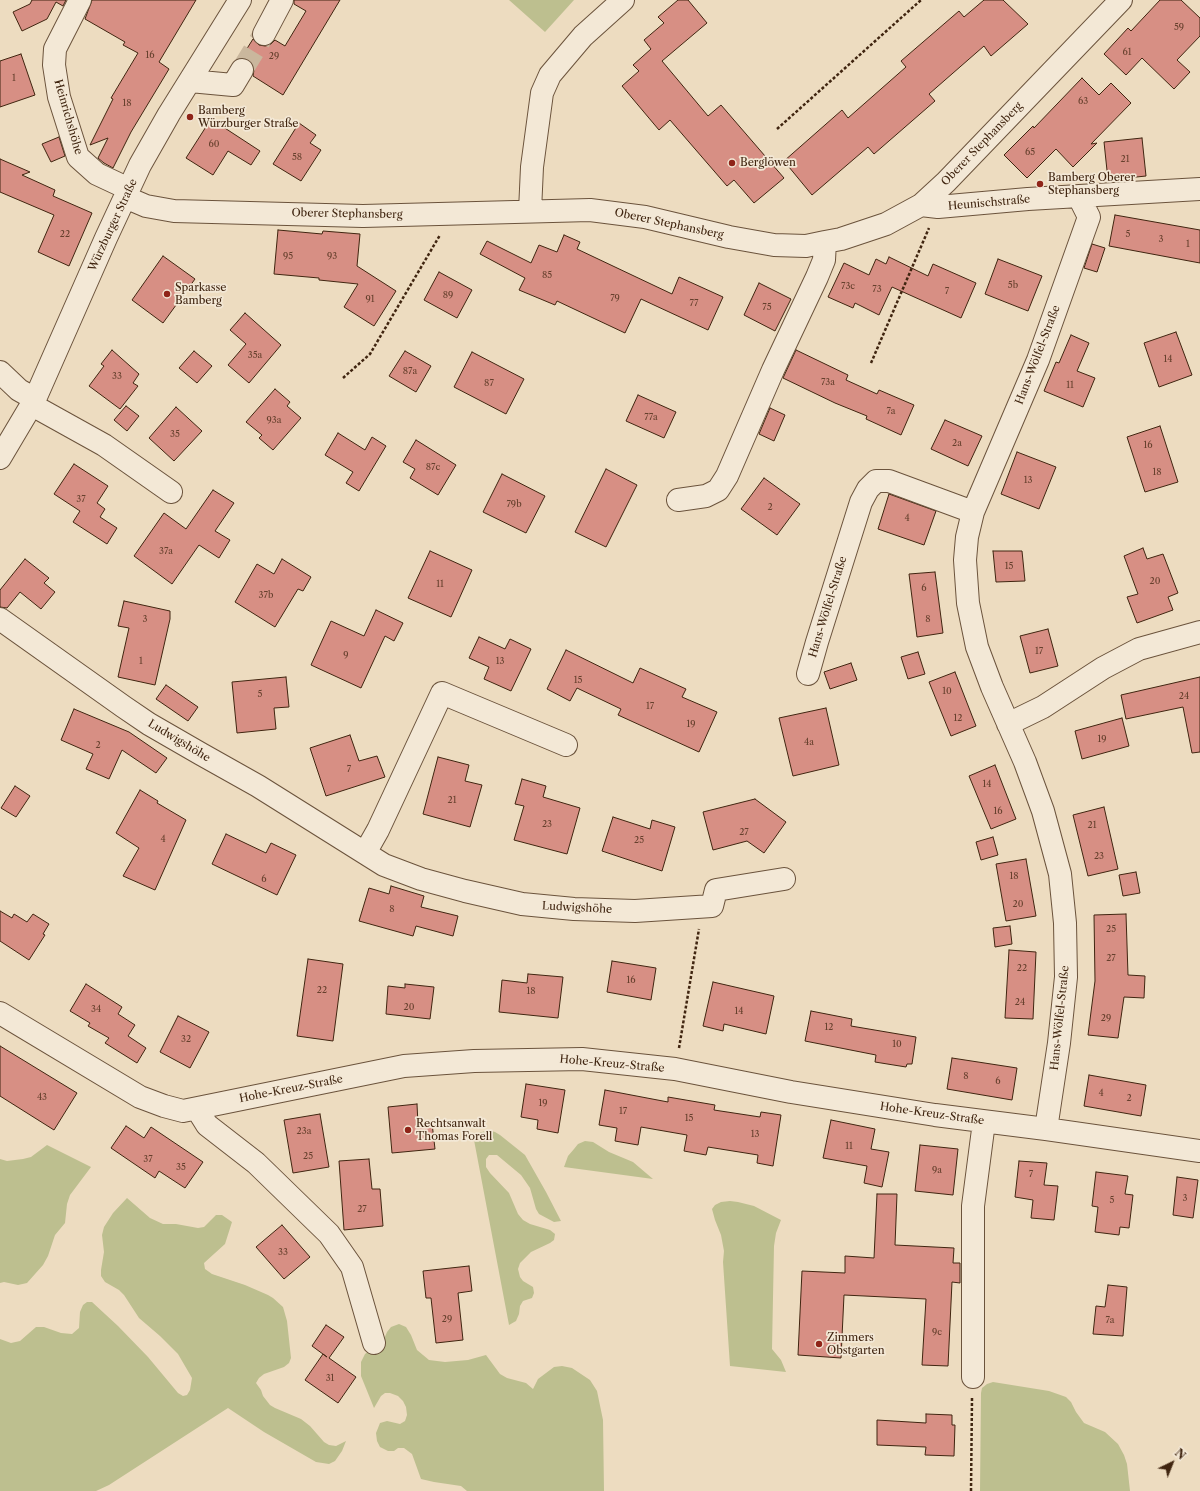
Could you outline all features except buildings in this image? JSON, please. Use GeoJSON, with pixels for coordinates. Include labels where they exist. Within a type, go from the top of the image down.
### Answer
{"type":"FeatureCollection","features":[{"type":"Feature","properties":{"kind":"street","name":"Heinrichshöhe"},"geometry":{"type":"LineString","coordinates":[[80,0],[55,49],[54,65],[60,97],[78,157],[96,174],[127,193]]}},
{"type":"Feature","properties":{"kind":"street","name":"Würzburger Straße"},"geometry":{"type":"LineString","coordinates":[[0,458],[33,402],[106,238],[154,141],[240,0]]}},
{"type":"Feature","properties":{"kind":"street"},"geometry":{"type":"LineString","coordinates":[[264,34],[282,0]]}},
{"type":"Feature","properties":{"kind":"street"},"geometry":{"type":"LineString","coordinates":[[530,211],[532,167],[542,93],[550,75],[583,36],[623,0]]}},
{"type":"Feature","properties":{"kind":"street","name":"Oberer Stephansberg"},"geometry":{"type":"LineString","coordinates":[[127,193],[146,206],[174,211],[363,216],[590,210],[645,217],[729,237],[774,245],[806,246],[841,239],[886,224],[929,206],[946,182],[1121,0]]}},
{"type":"Feature","properties":{"kind":"street"},"geometry":{"type":"LineString","coordinates":[[190,81],[233,85],[242,70]]}},
{"type":"Feature","properties":{"kind":"street","name":"Heunischstraße"},"geometry":{"type":"LineString","coordinates":[[929,206],[1200,189]]}},
{"type":"Feature","properties":{"kind":"street","name":"Hans-Wölfel-Straße"},"geometry":{"type":"LineString","coordinates":[[1046,1129],[1059,1043],[1066,977],[1066,923],[1060,874],[1043,811],[977,647],[968,603],[965,560],[967,537],[974,512],[1038,360],[1089,217],[1079,197]]}},
{"type":"Feature","properties":{"kind":"street"},"geometry":{"type":"LineString","coordinates":[[678,500],[706,496],[718,490],[727,476],[773,370],[817,277],[824,260],[826,242]]}},
{"type":"Feature","properties":{"kind":"street"},"geometry":{"type":"LineString","coordinates":[[0,372],[18,390],[33,402],[104,445],[171,492]]}},
{"type":"Feature","properties":{"kind":"street","name":"Hans-Wölfel-Straße"},"geometry":{"type":"LineString","coordinates":[[808,674],[816,642],[861,502],[868,489],[876,481],[889,481],[974,512]]}},
{"type":"Feature","properties":{"kind":"street","name":"Ludwigshöhe"},"geometry":{"type":"LineString","coordinates":[[0,619],[143,720],[258,786],[384,864],[421,879],[522,904],[574,909],[635,911],[712,906],[716,890],[784,879]]}},
{"type":"Feature","properties":{"kind":"street"},"geometry":{"type":"LineString","coordinates":[[1008,724],[1043,707],[1103,668],[1139,649],[1200,632]]}},
{"type":"Feature","properties":{"kind":"street"},"geometry":{"type":"LineString","coordinates":[[365,853],[378,830],[442,693],[566,745]]}},
{"type":"Feature","properties":{"kind":"street","name":"Hohe-Kreuz-Straße"},"geometry":{"type":"LineString","coordinates":[[0,1013],[140,1097],[183,1111],[404,1066],[474,1061],[582,1059],[675,1069],[791,1092],[935,1115],[1200,1151]]}},
{"type":"Feature","properties":{"kind":"street"},"geometry":{"type":"LineString","coordinates":[[197,1109],[207,1125],[256,1163],[330,1234],[352,1267],[374,1343]]}},
{"type":"Feature","properties":{"kind":"street"},"geometry":{"type":"LineString","coordinates":[[973,1376],[973,1206],[984,1122]]}},
{"type":"Feature","properties":{"kind":"path"},"geometry":{"type":"LineString","coordinates":[[776,129],[921,0]]}},
{"type":"Feature","properties":{"kind":"path"},"geometry":{"type":"LineString","coordinates":[[871,364],[929,206]]}},
{"type":"Feature","properties":{"kind":"path"},"geometry":{"type":"LineString","coordinates":[[343,378],[370,354],[452,214]]}},
{"type":"Feature","properties":{"kind":"path"},"geometry":{"type":"LineString","coordinates":[[679,1045],[701,922]]}},
{"type":"Feature","properties":{"kind":"path"},"geometry":{"type":"LineString","coordinates":[[971,1491],[973,1376]]}},
{"type":"Feature","properties":{"kind":"green space"},"geometry":{"type":"Polygon","coordinates":[[[509,0],[574,0],[545,32],[509,0]]]}},
{"type":"Feature","properties":{"kind":"green space"},"geometry":{"type":"Polygon","coordinates":[[[488,1130],[500,1135],[525,1155],[561,1221],[554,1222],[539,1214],[530,1188],[521,1175],[497,1155],[489,1155],[486,1159],[486,1167],[509,1193],[518,1214],[523,1220],[530,1224],[550,1230],[555,1234],[554,1240],[531,1252],[520,1263],[518,1269],[520,1277],[523,1281],[533,1287],[534,1293],[532,1298],[523,1301],[516,1321],[509,1325],[474,1140],[479,1133],[488,1130]]]}},
{"type":"Feature","properties":{"kind":"green space"},"geometry":{"type":"Polygon","coordinates":[[[585,1141],[593,1142],[609,1152],[633,1162],[653,1179],[564,1167],[568,1156],[578,1144],[585,1141]]]}},
{"type":"Feature","properties":{"kind":"green space"},"geometry":{"type":"Polygon","coordinates":[[[47,1145],[91,1167],[70,1195],[67,1204],[65,1223],[55,1235],[48,1256],[43,1265],[27,1283],[18,1285],[4,1282],[0,1283],[0,1159],[7,1161],[31,1157],[47,1145]]]}},
{"type":"Feature","properties":{"kind":"green space"},"geometry":{"type":"Polygon","coordinates":[[[127,1198],[150,1218],[163,1224],[176,1224],[198,1228],[204,1227],[216,1215],[222,1215],[232,1222],[225,1244],[204,1263],[205,1269],[212,1274],[245,1285],[268,1295],[283,1307],[287,1321],[291,1358],[289,1363],[284,1367],[264,1374],[256,1383],[270,1405],[301,1419],[310,1426],[324,1442],[329,1445],[336,1446],[346,1441],[342,1451],[335,1461],[329,1464],[316,1462],[264,1432],[228,1408],[109,1485],[96,1491],[0,1491],[0,1339],[11,1343],[20,1341],[36,1327],[44,1327],[61,1333],[72,1334],[79,1328],[80,1312],[83,1305],[87,1302],[92,1302],[148,1357],[178,1393],[183,1396],[187,1395],[190,1390],[192,1378],[178,1354],[139,1318],[124,1295],[119,1290],[105,1282],[101,1276],[104,1252],[102,1235],[104,1227],[113,1213],[127,1198]]]}},
{"type":"Feature","properties":{"kind":"green space"},"geometry":{"type":"Polygon","coordinates":[[[730,1201],[754,1206],[781,1220],[776,1233],[774,1246],[772,1349],[781,1360],[786,1372],[730,1366],[723,1262],[724,1251],[721,1235],[712,1209],[715,1205],[721,1202],[730,1201]]]}},
{"type":"Feature","properties":{"kind":"green space"},"geometry":{"type":"Polygon","coordinates":[[[399,1324],[406,1327],[417,1350],[429,1360],[445,1362],[468,1360],[486,1355],[500,1374],[507,1378],[526,1383],[533,1389],[538,1379],[554,1367],[562,1366],[572,1368],[590,1380],[597,1391],[603,1420],[604,1491],[467,1491],[461,1486],[421,1479],[412,1454],[404,1448],[388,1451],[380,1447],[377,1441],[376,1433],[380,1423],[387,1421],[400,1424],[405,1421],[407,1415],[406,1407],[398,1396],[385,1393],[381,1396],[374,1408],[361,1376],[361,1362],[365,1354],[384,1339],[391,1327],[399,1324]]]}},
{"type":"Feature","properties":{"kind":"green space"},"geometry":{"type":"Polygon","coordinates":[[[993,1382],[1049,1391],[1066,1397],[1071,1402],[1084,1423],[1105,1432],[1118,1444],[1127,1464],[1130,1491],[980,1491],[981,1393],[982,1388],[993,1382]]]}},
{"type":"Feature","properties":{"kind":"tunnel"},"geometry":{"type":"LineString","coordinates":[[242,70],[264,34]]}},
{"type":"Feature","properties":{"kind":"place","name":"Bamberg Würzburger Straße"},"geometry":{"type":"Point","coordinates":[190,117]}},
{"type":"Feature","properties":{"kind":"place","name":"Berglöwen"},"geometry":{"type":"Point","coordinates":[732,163]}},
{"type":"Feature","properties":{"kind":"place","name":"Bamberg Oberer Stephansberg"},"geometry":{"type":"Point","coordinates":[1040,184]}},
{"type":"Feature","properties":{"kind":"place","name":"Sparkasse Bamberg"},"geometry":{"type":"Point","coordinates":[167,294]}},
{"type":"Feature","properties":{"kind":"place","name":"Rechtsanwalt Thomas Forell"},"geometry":{"type":"Point","coordinates":[408,1130]}},
{"type":"Feature","properties":{"kind":"place","name":"Zimmers Obstgarten"},"geometry":{"type":"Point","coordinates":[819,1344]}}]}
